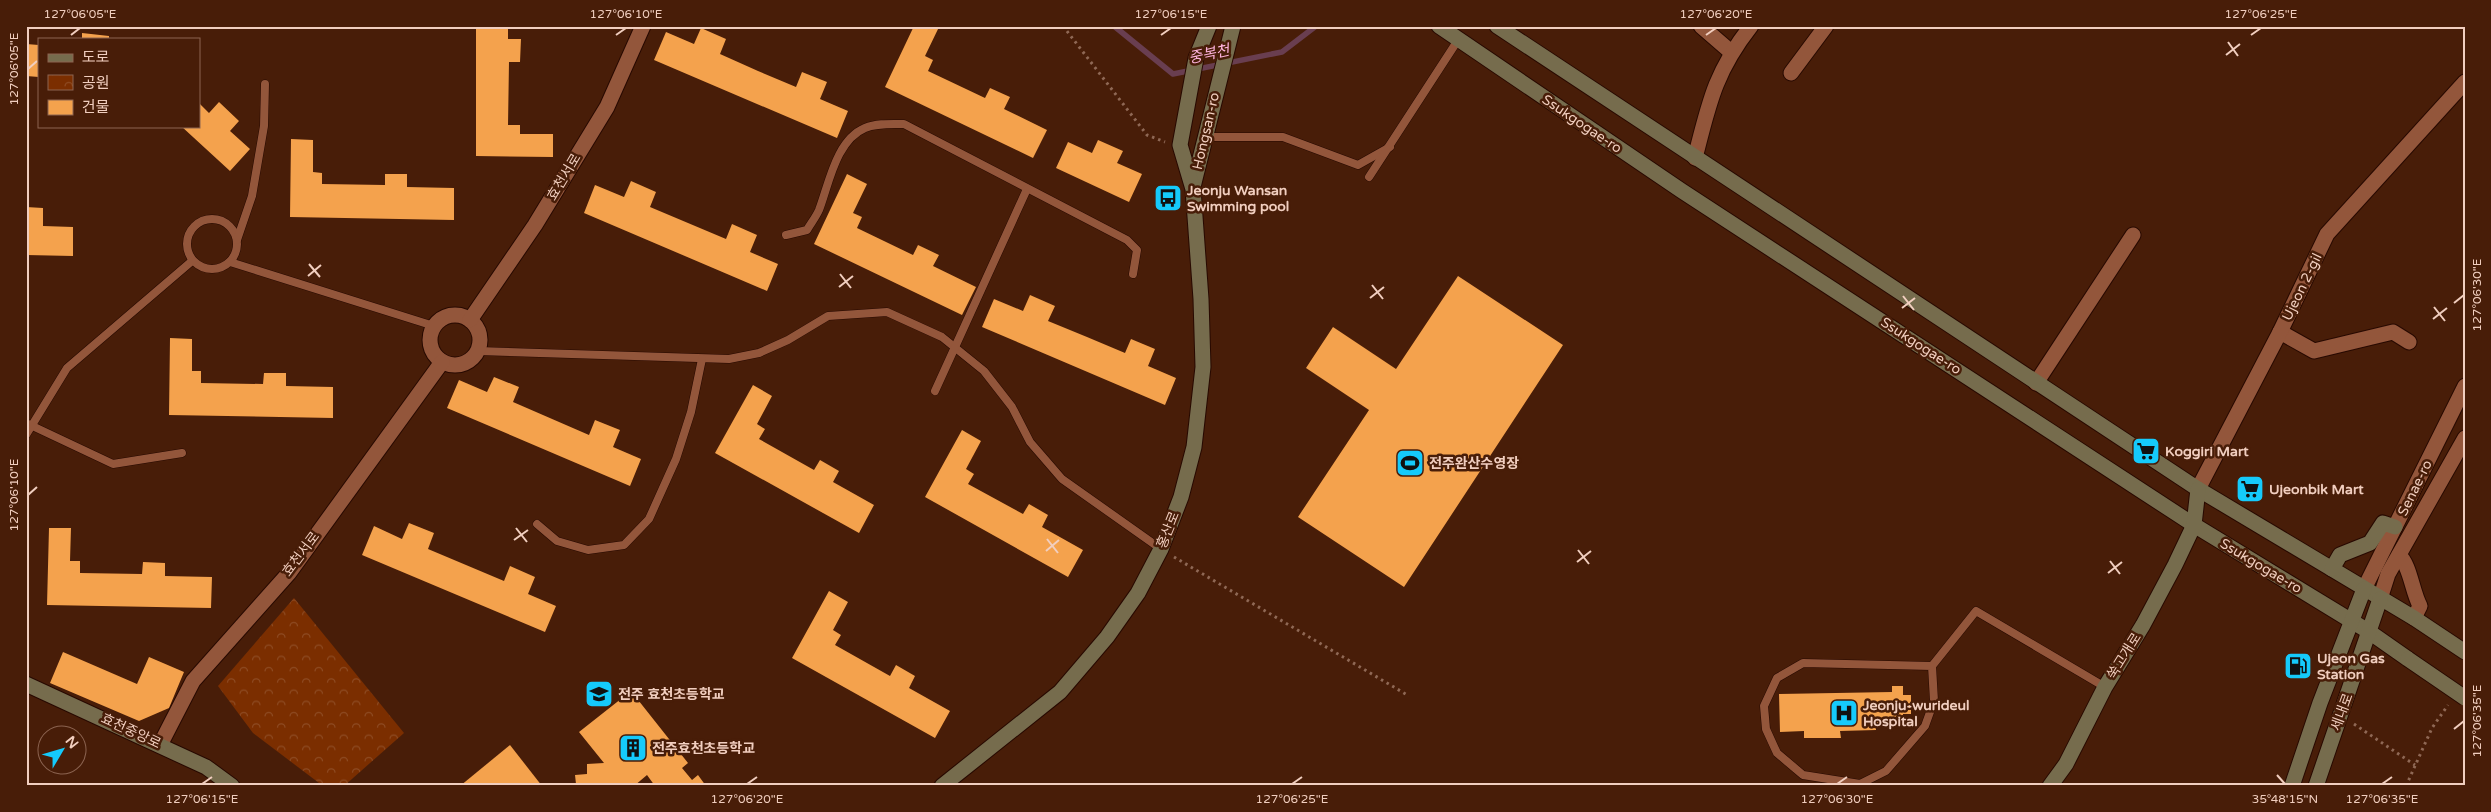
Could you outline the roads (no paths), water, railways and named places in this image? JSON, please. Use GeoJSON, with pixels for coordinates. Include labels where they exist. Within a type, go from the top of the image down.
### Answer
{"type":"FeatureCollection","features":[{"type":"Feature","properties":{"kind":"street","name":"효천서로"},"geometry":{"type":"LineString","coordinates":[[470,320],[536,225],[606,106],[643,26]]}},
{"type":"Feature","properties":{"kind":"street","name":"Ssukgogae-ro"},"geometry":{"type":"LineString","coordinates":[[1439,26],[1682,191],[2194,525],[2352,620],[2465,698]]}},
{"type":"Feature","properties":{"kind":"street"},"geometry":{"type":"LineString","coordinates":[[1497,26],[2198,489],[2414,618],[2465,652]]}},
{"type":"Feature","properties":{"kind":"street"},"geometry":{"type":"LineString","coordinates":[[1701,26],[1731,52]]}},
{"type":"Feature","properties":{"kind":"street"},"geometry":{"type":"LineString","coordinates":[[1695,158],[1712,92],[1731,52],[1751,26]]}},
{"type":"Feature","properties":{"kind":"street"},"geometry":{"type":"LineString","coordinates":[[1791,73],[1826,26]]}},
{"type":"Feature","properties":{"kind":"street","name":"Hongsan-ro"},"geometry":{"type":"LineString","coordinates":[[1193,189],[1180,145],[1196,58],[1209,27]]}},
{"type":"Feature","properties":{"kind":"street","name":"Hongsan-ro"},"geometry":{"type":"LineString","coordinates":[[1193,189],[1211,108],[1232,28]]}},
{"type":"Feature","properties":{"kind":"street","name":"Ujeon 2-gil"},"geometry":{"type":"LineString","coordinates":[[2194,525],[2198,489],[2280,332],[2327,234],[2465,82]]}},
{"type":"Feature","properties":{"kind":"street","name":"홍산로"},"geometry":{"type":"LineString","coordinates":[[942,786],[1060,692],[1107,637],[1138,593],[1161,549],[1181,497],[1194,447],[1203,367],[1201,299],[1193,189]]}},
{"type":"Feature","properties":{"kind":"street"},"geometry":{"type":"LineString","coordinates":[[2036,383],[2133,235]]}},
{"type":"Feature","properties":{"kind":"street"},"geometry":{"type":"LineString","coordinates":[[447,316],[463,316],[470,320],[480,334],[478,351],[467,363],[450,365],[442,362],[431,350],[430,342],[434,326],[447,316]]}},
{"type":"Feature","properties":{"kind":"street"},"geometry":{"type":"LineString","coordinates":[[2280,332],[2314,351],[2393,332],[2409,342]]}},
{"type":"Feature","properties":{"kind":"street","name":"효천서로"},"geometry":{"type":"LineString","coordinates":[[160,745],[193,681],[288,573],[442,362]]}},
{"type":"Feature","properties":{"kind":"street","name":"Senae-ro"},"geometry":{"type":"LineString","coordinates":[[2364,589],[2465,386]]}},
{"type":"Feature","properties":{"kind":"street","name":"Senae-ro"},"geometry":{"type":"LineString","coordinates":[[2400,555],[2465,438]]}},
{"type":"Feature","properties":{"kind":"street"},"geometry":{"type":"LineString","coordinates":[[2332,569],[2340,556],[2370,543],[2382,523],[2395,527]]}},
{"type":"Feature","properties":{"kind":"street","name":"쑥고개로"},"geometry":{"type":"LineString","coordinates":[[2050,786],[2066,764],[2105,687],[2143,625],[2194,525]]}},
{"type":"Feature","properties":{"kind":"street"},"geometry":{"type":"LineString","coordinates":[[2400,555],[2406,560],[2413,594],[2420,606],[2414,618]]}},
{"type":"Feature","properties":{"kind":"street","name":"세내로"},"geometry":{"type":"LineString","coordinates":[[2316,786],[2388,574],[2400,555]]}},
{"type":"Feature","properties":{"kind":"street","name":"세내로"},"geometry":{"type":"LineString","coordinates":[[2292,786],[2320,703],[2364,589]]}},
{"type":"Feature","properties":{"kind":"street","name":"효천중앙로"},"geometry":{"type":"LineString","coordinates":[[26,684],[206,767],[232,786]]}},
{"type":"Feature","properties":{"kind":"lane"},"geometry":{"type":"LineString","coordinates":[[1369,177],[1458,40]]}},
{"type":"Feature","properties":{"kind":"lane"},"geometry":{"type":"LineString","coordinates":[[236,240],[252,196],[264,126],[265,84]]}},
{"type":"Feature","properties":{"kind":"lane"},"geometry":{"type":"LineString","coordinates":[[786,235],[807,230],[818,212],[832,164],[849,142],[864,128],[885,124],[904,124],[1127,240],[1137,250],[1133,274]]}},
{"type":"Feature","properties":{"kind":"lane"},"geometry":{"type":"LineString","coordinates":[[1205,137],[1284,137],[1358,165],[1390,147]]}},
{"type":"Feature","properties":{"kind":"lane"},"geometry":{"type":"LineString","coordinates":[[934,391],[956,348],[1027,189]]}},
{"type":"Feature","properties":{"kind":"lane"},"geometry":{"type":"LineString","coordinates":[[212,219],[227,224],[236,240],[238,246],[230,262],[215,270],[207,269],[192,261],[188,254],[187,238],[191,230],[203,220],[212,219]]}},
{"type":"Feature","properties":{"kind":"lane"},"geometry":{"type":"LineString","coordinates":[[26,435],[28,424],[67,368],[192,261]]}},
{"type":"Feature","properties":{"kind":"lane"},"geometry":{"type":"LineString","coordinates":[[230,262],[434,326]]}},
{"type":"Feature","properties":{"kind":"lane"},"geometry":{"type":"LineString","coordinates":[[478,351],[728,359],[759,354],[788,340],[828,316],[887,312],[942,337],[984,371],[1012,407],[1030,442],[1062,479],[1161,549]]}},
{"type":"Feature","properties":{"kind":"lane"},"geometry":{"type":"LineString","coordinates":[[537,524],[557,541],[588,550],[624,545],[648,519],[676,459],[691,412],[702,359]]}},
{"type":"Feature","properties":{"kind":"lane"},"geometry":{"type":"LineString","coordinates":[[28,424],[113,464],[182,453]]}},
{"type":"Feature","properties":{"kind":"lane"},"geometry":{"type":"LineString","coordinates":[[1932,666],[1803,663],[1777,678],[1764,706],[1766,729],[1777,753],[1803,775],[1860,784],[1886,771],[1925,726],[1934,701],[1932,666],[1976,611],[2105,687]]}},
{"type":"Feature","properties":{"kind":"waterway","name":"중복천"},"geometry":{"type":"LineString","coordinates":[[1114,26],[1173,74],[1282,52],[1316,26]]}},
{"type":"Feature","properties":{"kind":"place","name":"Jeonju Wansan Swimming pool"},"geometry":{"type":"Point","coordinates":[1168,198]}},
{"type":"Feature","properties":{"kind":"place","name":"Koggiri Mart"},"geometry":{"type":"Point","coordinates":[2146,451]}},
{"type":"Feature","properties":{"kind":"place","name":"전주완산수영장"},"geometry":{"type":"Point","coordinates":[1410,463]}},
{"type":"Feature","properties":{"kind":"place","name":"Ujeonbik Mart"},"geometry":{"type":"Point","coordinates":[2250,489]}},
{"type":"Feature","properties":{"kind":"place","name":"Ujeon Gas Station"},"geometry":{"type":"Point","coordinates":[2298,666]}},
{"type":"Feature","properties":{"kind":"place","name":"전주 효천초등학교"},"geometry":{"type":"Point","coordinates":[599,694]}},
{"type":"Feature","properties":{"kind":"place","name":"Jeonju-wurideul Hospital"},"geometry":{"type":"Point","coordinates":[1844,713]}},
{"type":"Feature","properties":{"kind":"place","name":"전주효천초등학교"},"geometry":{"type":"Point","coordinates":[633,748]}}]}
